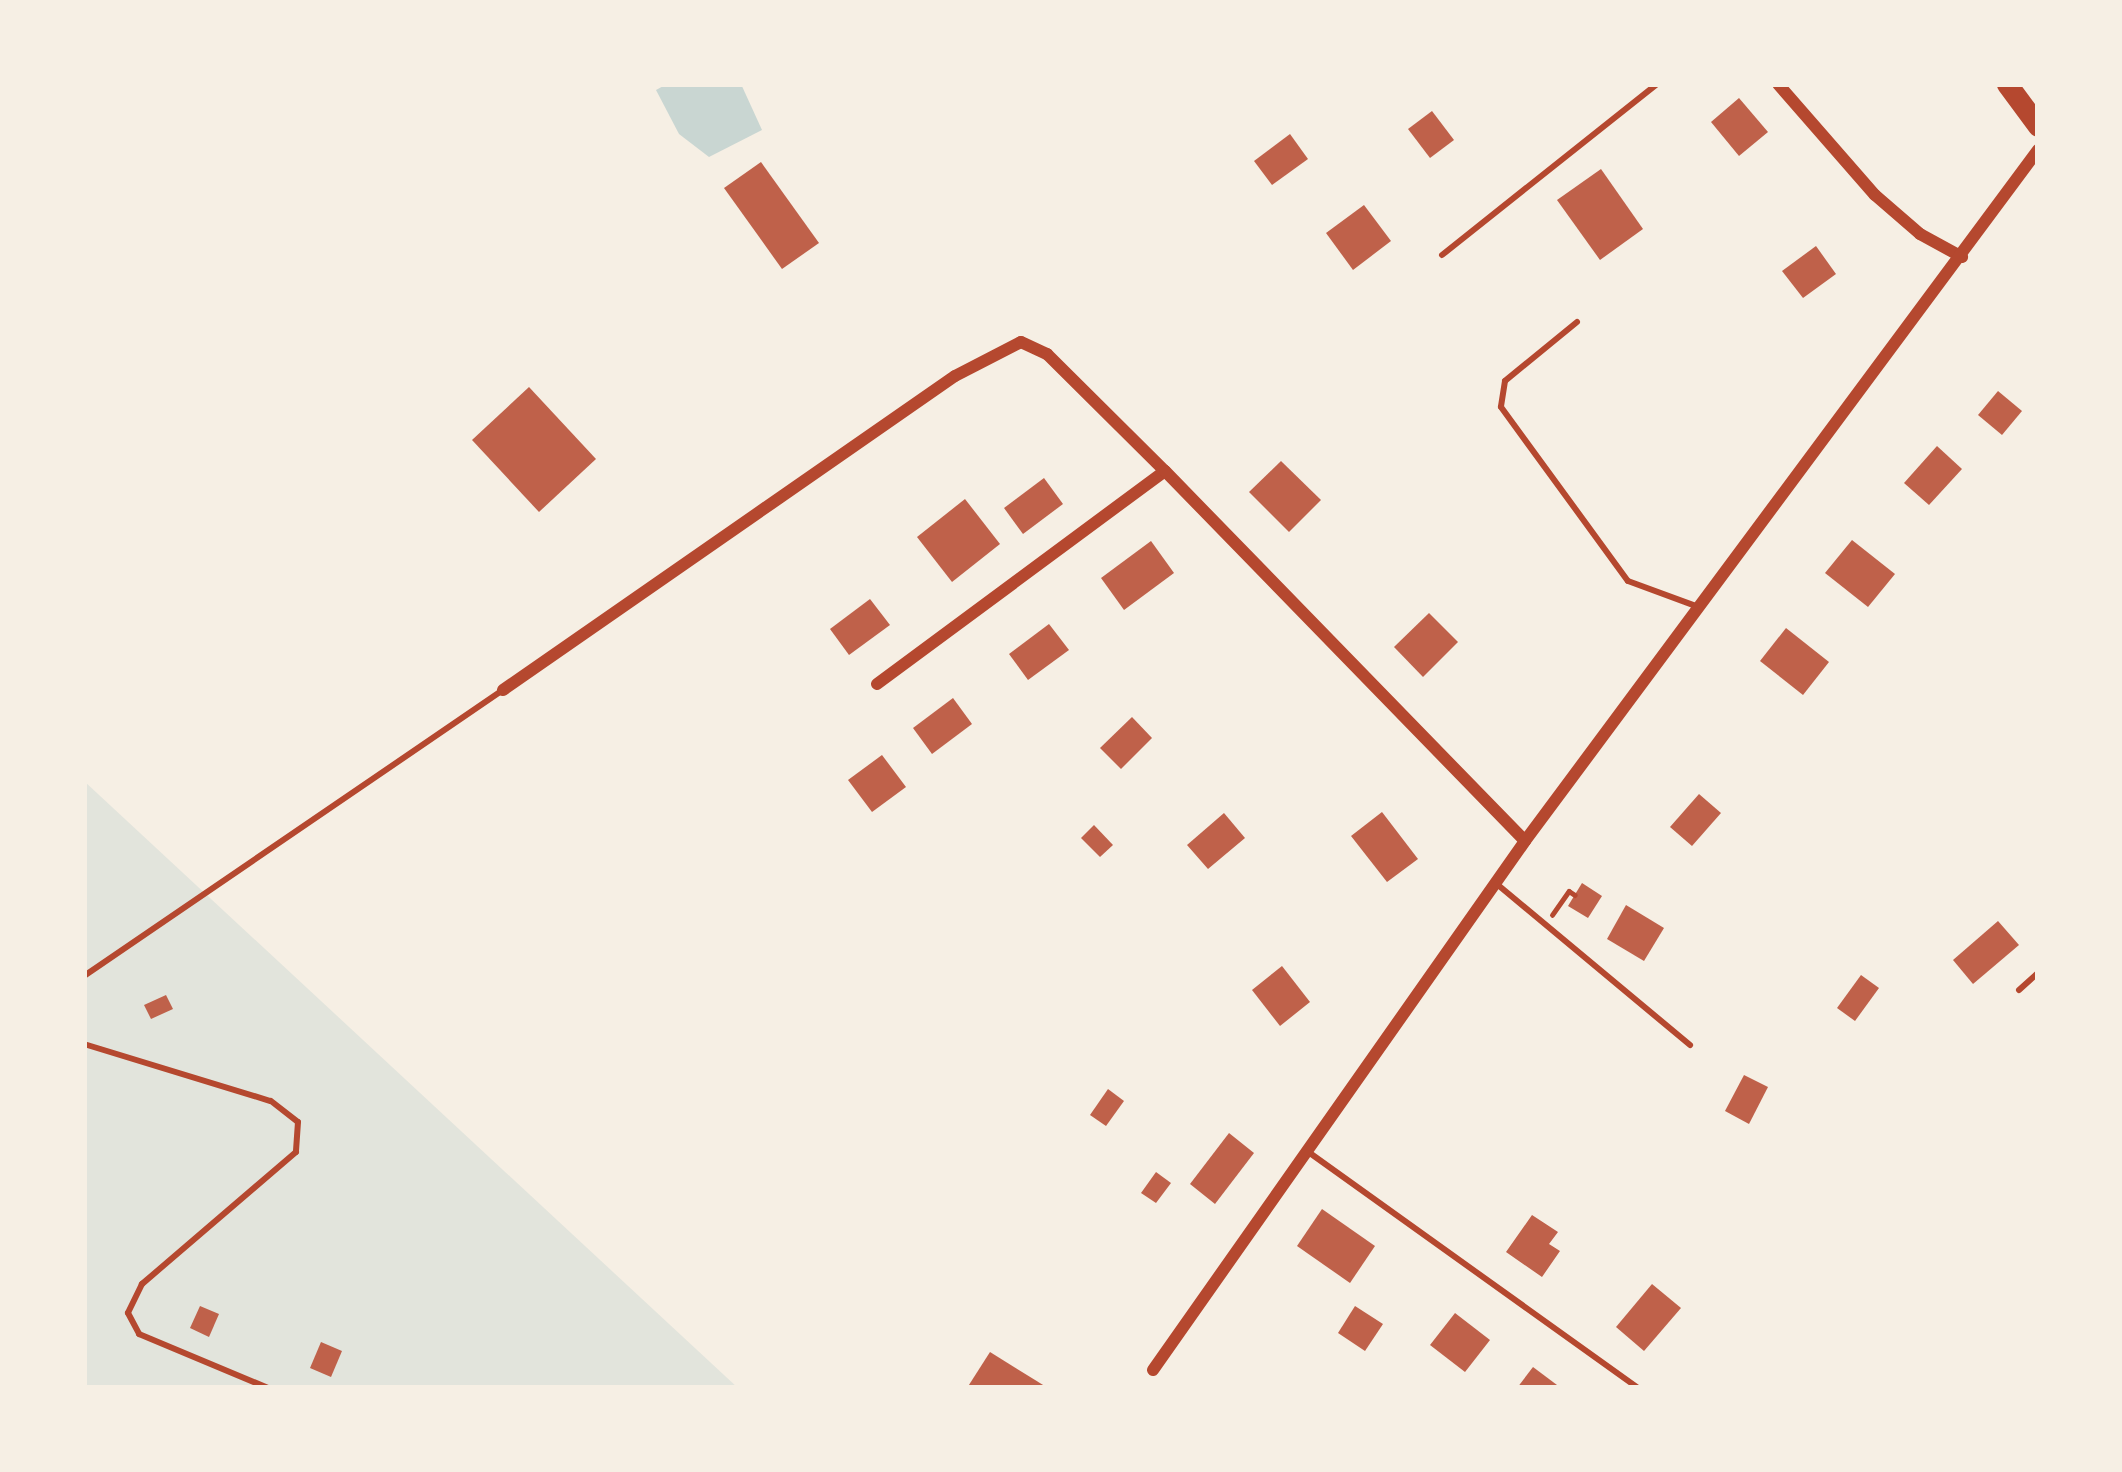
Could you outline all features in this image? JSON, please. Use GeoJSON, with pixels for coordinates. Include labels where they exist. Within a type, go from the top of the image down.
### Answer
{"type":"FeatureCollection","features":[{"type":"Feature","properties":{"kind":"highway"},"geometry":{"type":"LineString","coordinates":[[2006,84],[2038,126]]}},
{"type":"Feature","properties":{"kind":"street"},"geometry":{"type":"LineString","coordinates":[[1778,84],[1875,195],[1920,235],[1962,256]]}},
{"type":"Feature","properties":{"kind":"street"},"geometry":{"type":"LineString","coordinates":[[1153,1370],[1495,883],[2038,150]]}},
{"type":"Feature","properties":{"kind":"street"},"geometry":{"type":"LineString","coordinates":[[503,690],[996,350],[1021,342],[1047,354],[1165,471],[1525,842]]}},
{"type":"Feature","properties":{"kind":"street"},"geometry":{"type":"LineString","coordinates":[[877,684],[1165,471]]}},
{"type":"Feature","properties":{"kind":"lane"},"geometry":{"type":"LineString","coordinates":[[1442,255],[1657,84]]}},
{"type":"Feature","properties":{"kind":"lane"},"geometry":{"type":"LineString","coordinates":[[1577,322],[1505,381],[1501,406],[1628,581],[1699,607]]}},
{"type":"Feature","properties":{"kind":"lane"},"geometry":{"type":"LineString","coordinates":[[84,976],[503,690]]}},
{"type":"Feature","properties":{"kind":"lane"},"geometry":{"type":"LineString","coordinates":[[1495,883],[1690,1045]]}},
{"type":"Feature","properties":{"kind":"lane"},"geometry":{"type":"LineString","coordinates":[[2019,990],[2038,973]]}},
{"type":"Feature","properties":{"kind":"lane"},"geometry":{"type":"LineString","coordinates":[[84,1044],[271,1101],[298,1122],[296,1152],[142,1284],[128,1313],[139,1334],[268,1388]]}},
{"type":"Feature","properties":{"kind":"lane"},"geometry":{"type":"LineString","coordinates":[[1307,1151],[1638,1388]]}},
{"type":"Feature","properties":{"kind":"path"},"geometry":{"type":"LineString","coordinates":[[1545,925],[1569,891],[1575,895]]}},
{"type":"Feature","properties":{"kind":"shaded area"},"geometry":{"type":"Polygon","coordinates":[[[667,84],[741,84],[762,130],[709,157],[679,134],[656,90],[667,84]]]}},
{"type":"Feature","properties":{"kind":"shaded area"},"geometry":{"type":"Polygon","coordinates":[[[84,781],[738,1388],[84,1388],[84,781]]]}},
{"type":"Feature","properties":{"kind":"building"},"geometry":{"type":"Polygon","coordinates":[[[1739,98],[1768,132],[1739,156],[1711,122],[1739,98]]]}},
{"type":"Feature","properties":{"kind":"building"},"geometry":{"type":"Polygon","coordinates":[[[1432,111],[1454,140],[1430,158],[1408,129],[1432,111]]]}},
{"type":"Feature","properties":{"kind":"building"},"geometry":{"type":"Polygon","coordinates":[[[1290,134],[1308,159],[1272,185],[1254,161],[1290,134]]]}},
{"type":"Feature","properties":{"kind":"building"},"geometry":{"type":"Polygon","coordinates":[[[761,162],[819,243],[782,269],[724,188],[761,162]]]}},
{"type":"Feature","properties":{"kind":"building"},"geometry":{"type":"Polygon","coordinates":[[[1601,169],[1643,229],[1600,260],[1557,200],[1601,169]]]}},
{"type":"Feature","properties":{"kind":"building"},"geometry":{"type":"Polygon","coordinates":[[[1364,205],[1391,241],[1353,270],[1326,233],[1364,205]]]}},
{"type":"Feature","properties":{"kind":"building"},"geometry":{"type":"Polygon","coordinates":[[[1816,246],[1836,274],[1803,298],[1782,271],[1816,246]]]}},
{"type":"Feature","properties":{"kind":"building"},"geometry":{"type":"Polygon","coordinates":[[[529,387],[596,459],[539,512],[472,440],[529,387]]]}},
{"type":"Feature","properties":{"kind":"building"},"geometry":{"type":"Polygon","coordinates":[[[1998,391],[2022,411],[2002,435],[1978,415],[1998,391]]]}},
{"type":"Feature","properties":{"kind":"building"},"geometry":{"type":"Polygon","coordinates":[[[1937,446],[1962,469],[1929,505],[1904,483],[1937,446]]]}},
{"type":"Feature","properties":{"kind":"building"},"geometry":{"type":"Polygon","coordinates":[[[1281,461],[1321,500],[1289,532],[1249,492],[1281,461]]]}},
{"type":"Feature","properties":{"kind":"building"},"geometry":{"type":"Polygon","coordinates":[[[1044,478],[1063,504],[1023,534],[1004,508],[1044,478]]]}},
{"type":"Feature","properties":{"kind":"building"},"geometry":{"type":"Polygon","coordinates":[[[965,499],[1000,544],[952,582],[917,537],[965,499]]]}},
{"type":"Feature","properties":{"kind":"building"},"geometry":{"type":"Polygon","coordinates":[[[1852,540],[1895,574],[1868,607],[1825,573],[1852,540]]]}},
{"type":"Feature","properties":{"kind":"building"},"geometry":{"type":"Polygon","coordinates":[[[1151,541],[1174,573],[1124,610],[1101,578],[1151,541]]]}},
{"type":"Feature","properties":{"kind":"building"},"geometry":{"type":"Polygon","coordinates":[[[870,599],[890,625],[849,655],[830,629],[870,599]]]}},
{"type":"Feature","properties":{"kind":"building"},"geometry":{"type":"Polygon","coordinates":[[[1429,613],[1458,642],[1423,677],[1394,647],[1429,613]]]}},
{"type":"Feature","properties":{"kind":"building"},"geometry":{"type":"Polygon","coordinates":[[[1049,624],[1069,650],[1028,680],[1009,654],[1049,624]]]}},
{"type":"Feature","properties":{"kind":"building"},"geometry":{"type":"Polygon","coordinates":[[[1786,628],[1829,662],[1803,695],[1760,661],[1786,628]]]}},
{"type":"Feature","properties":{"kind":"building"},"geometry":{"type":"Polygon","coordinates":[[[953,698],[972,724],[932,754],[913,728],[953,698]]]}},
{"type":"Feature","properties":{"kind":"building"},"geometry":{"type":"Polygon","coordinates":[[[1132,717],[1152,738],[1121,769],[1100,748],[1132,717]]]}},
{"type":"Feature","properties":{"kind":"building"},"geometry":{"type":"Polygon","coordinates":[[[882,755],[906,787],[872,812],[848,780],[882,755]]]}},
{"type":"Feature","properties":{"kind":"building"},"geometry":{"type":"Polygon","coordinates":[[[1699,794],[1721,813],[1692,846],[1670,827],[1699,794]]]}},
{"type":"Feature","properties":{"kind":"building"},"geometry":{"type":"Polygon","coordinates":[[[1382,812],[1418,859],[1387,882],[1351,836],[1382,812]]]}},
{"type":"Feature","properties":{"kind":"building"},"geometry":{"type":"Polygon","coordinates":[[[1224,813],[1245,838],[1208,869],[1187,845],[1224,813]]]}},
{"type":"Feature","properties":{"kind":"building"},"geometry":{"type":"Polygon","coordinates":[[[1094,825],[1113,845],[1100,857],[1081,838],[1094,825]]]}},
{"type":"Feature","properties":{"kind":"building"},"geometry":{"type":"Polygon","coordinates":[[[1582,883],[1602,896],[1588,918],[1568,906],[1582,883]]]}},
{"type":"Feature","properties":{"kind":"building"},"geometry":{"type":"Polygon","coordinates":[[[1626,905],[1664,928],[1644,961],[1607,939],[1626,905]]]}},
{"type":"Feature","properties":{"kind":"building"},"geometry":{"type":"Polygon","coordinates":[[[1998,921],[2019,945],[1973,984],[1953,960],[1998,921]]]}},
{"type":"Feature","properties":{"kind":"building"},"geometry":{"type":"Polygon","coordinates":[[[1282,966],[1310,1002],[1280,1026],[1252,990],[1282,966]]]}},
{"type":"Feature","properties":{"kind":"building"},"geometry":{"type":"Polygon","coordinates":[[[1861,975],[1879,988],[1855,1021],[1837,1008],[1861,975]]]}},
{"type":"Feature","properties":{"kind":"building"},"geometry":{"type":"Polygon","coordinates":[[[166,995],[173,1009],[151,1019],[144,1005],[166,995]]]}},
{"type":"Feature","properties":{"kind":"building"},"geometry":{"type":"Polygon","coordinates":[[[1744,1075],[1768,1087],[1749,1124],[1725,1111],[1744,1075]]]}},
{"type":"Feature","properties":{"kind":"building"},"geometry":{"type":"Polygon","coordinates":[[[1108,1089],[1124,1101],[1106,1126],[1090,1115],[1108,1089]]]}},
{"type":"Feature","properties":{"kind":"building"},"geometry":{"type":"Polygon","coordinates":[[[1229,1133],[1254,1153],[1215,1204],[1190,1184],[1229,1133]]]}},
{"type":"Feature","properties":{"kind":"building"},"geometry":{"type":"Polygon","coordinates":[[[1156,1172],[1171,1183],[1156,1203],[1141,1193],[1156,1172]]]}},
{"type":"Feature","properties":{"kind":"building"},"geometry":{"type":"Polygon","coordinates":[[[1322,1209],[1375,1246],[1350,1283],[1297,1246],[1322,1209]]]}},
{"type":"Feature","properties":{"kind":"building"},"geometry":{"type":"Polygon","coordinates":[[[1532,1215],[1558,1232],[1549,1244],[1560,1251],[1542,1277],[1506,1252],[1532,1215]]]}},
{"type":"Feature","properties":{"kind":"building"},"geometry":{"type":"Polygon","coordinates":[[[1652,1284],[1681,1308],[1644,1351],[1616,1327],[1652,1284]]]}},
{"type":"Feature","properties":{"kind":"building"},"geometry":{"type":"Polygon","coordinates":[[[200,1306],[219,1314],[209,1337],[190,1328],[200,1306]]]}},
{"type":"Feature","properties":{"kind":"building"},"geometry":{"type":"Polygon","coordinates":[[[1355,1306],[1383,1324],[1365,1351],[1338,1333],[1355,1306]]]}},
{"type":"Feature","properties":{"kind":"building"},"geometry":{"type":"Polygon","coordinates":[[[1455,1313],[1490,1340],[1465,1372],[1430,1345],[1455,1313]]]}},
{"type":"Feature","properties":{"kind":"building"},"geometry":{"type":"Polygon","coordinates":[[[321,1342],[342,1351],[331,1377],[310,1368],[321,1342]]]}},
{"type":"Feature","properties":{"kind":"building"},"geometry":{"type":"Polygon","coordinates":[[[990,1352],[1048,1388],[967,1388],[990,1352]]]}},
{"type":"Feature","properties":{"kind":"building"},"geometry":{"type":"Polygon","coordinates":[[[1533,1367],[1561,1388],[1517,1388],[1533,1367]]]}}]}
